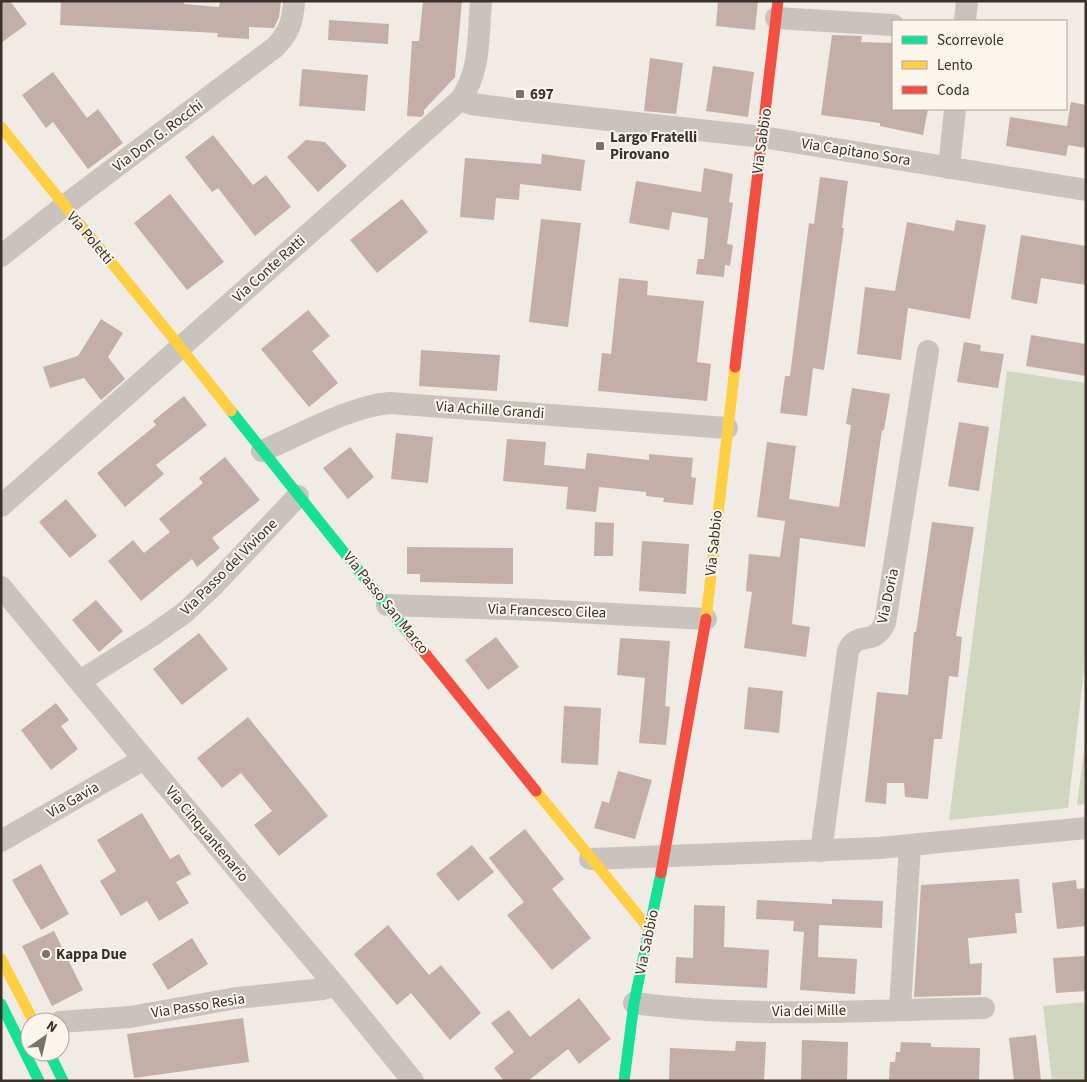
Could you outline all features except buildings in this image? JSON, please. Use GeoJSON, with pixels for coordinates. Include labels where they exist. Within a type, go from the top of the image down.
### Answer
{"type":"FeatureCollection","features":[{"type":"Feature","properties":{"kind":"street","name":"Via Don G. Rocchi"},"geometry":{"type":"LineString","coordinates":[[1,256],[64,206],[274,48],[290,29],[293,20],[294,1]]}},
{"type":"Feature","properties":{"kind":"street","name":"Via Conte Ratti"},"geometry":{"type":"LineString","coordinates":[[1,506],[460,100],[471,82],[476,66],[481,1]]}},
{"type":"Feature","properties":{"kind":"street"},"geometry":{"type":"LineString","coordinates":[[965,20],[967,1]]}},
{"type":"Feature","properties":{"kind":"street"},"geometry":{"type":"LineString","coordinates":[[777,9],[892,25]]}},
{"type":"Feature","properties":{"kind":"street","name":"Via Sabbio"},"geometry":{"type":"LineString","coordinates":[[624,1081],[634,1003],[664,856],[706,619],[777,9]]}},
{"type":"Feature","properties":{"kind":"street"},"geometry":{"type":"LineString","coordinates":[[460,100],[472,104],[518,110],[763,137]]}},
{"type":"Feature","properties":{"kind":"street"},"geometry":{"type":"LineString","coordinates":[[949,168],[956,110]]}},
{"type":"Feature","properties":{"kind":"street","name":"Via Poletti"},"geometry":{"type":"LineString","coordinates":[[1,127],[181,347]]}},
{"type":"Feature","properties":{"kind":"street","name":"Via Capitano Sora"},"geometry":{"type":"LineString","coordinates":[[763,137],[1086,190]]}},
{"type":"Feature","properties":{"kind":"street","name":"Via Passo San Marco"},"geometry":{"type":"LineString","coordinates":[[181,347],[262,452],[590,859],[650,930]]}},
{"type":"Feature","properties":{"kind":"street","name":"Via Doria"},"geometry":{"type":"LineString","coordinates":[[821,851],[848,651],[850,646],[857,640],[871,638],[880,633],[885,623],[928,351]]}},
{"type":"Feature","properties":{"kind":"street","name":"Via Achille Grandi"},"geometry":{"type":"LineString","coordinates":[[262,452],[352,412],[374,405],[395,403],[727,428]]}},
{"type":"Feature","properties":{"kind":"street","name":"Via Passo del Vivione"},"geometry":{"type":"LineString","coordinates":[[80,681],[184,613],[298,496]]}},
{"type":"Feature","properties":{"kind":"street","name":"Via Cinquantenario"},"geometry":{"type":"LineString","coordinates":[[1,587],[335,985],[412,1081]]}},
{"type":"Feature","properties":{"kind":"street","name":"Via Francesco Cilea"},"geometry":{"type":"LineString","coordinates":[[387,605],[537,610],[706,619]]}},
{"type":"Feature","properties":{"kind":"street","name":"Via Gavia"},"geometry":{"type":"LineString","coordinates":[[1,841],[144,759]]}},
{"type":"Feature","properties":{"kind":"street"},"geometry":{"type":"LineString","coordinates":[[590,859],[910,846],[1086,828]]}},
{"type":"Feature","properties":{"kind":"street"},"geometry":{"type":"LineString","coordinates":[[900,1009],[910,846]]}},
{"type":"Feature","properties":{"kind":"street"},"geometry":{"type":"LineString","coordinates":[[1,959],[21,1012]]}},
{"type":"Feature","properties":{"kind":"street","name":"Via Passo Resia"},"geometry":{"type":"LineString","coordinates":[[70,1021],[130,1017],[238,998],[323,989],[335,985]]}},
{"type":"Feature","properties":{"kind":"street","name":"Via dei Mille"},"geometry":{"type":"LineString","coordinates":[[634,1003],[748,1011],[984,1008]]}},
{"type":"Feature","properties":{"kind":"street"},"geometry":{"type":"LineString","coordinates":[[1,1004],[20,1022]]}},
{"type":"Feature","properties":{"kind":"street"},"geometry":{"type":"LineString","coordinates":[[35,1062],[39,1081]]}},
{"type":"Feature","properties":{"kind":"street"},"geometry":{"type":"LineString","coordinates":[[54,1062],[63,1081]]}},
{"type":"Feature","properties":{"kind":"green space"},"geometry":{"type":"Polygon","coordinates":[[[1007,371],[1086,383],[1086,653],[1068,808],[949,820],[1007,371]]]}},
{"type":"Feature","properties":{"kind":"green space"},"geometry":{"type":"Polygon","coordinates":[[[1086,735],[1086,804],[1077,805],[1086,735]]]}},
{"type":"Feature","properties":{"kind":"green space"},"geometry":{"type":"Polygon","coordinates":[[[1086,1002],[1086,1081],[1052,1081],[1043,1006],[1086,1002]]]}},
{"type":"Feature","properties":{"kind":"traffic: fast"},"geometry":{"type":"LineString","coordinates":[[231,411],[411,636]]}},
{"type":"Feature","properties":{"kind":"traffic: fast"},"geometry":{"type":"LineString","coordinates":[[624,1081],[634,1003],[661,873]]}},
{"type":"Feature","properties":{"kind":"traffic: fast"},"geometry":{"type":"LineString","coordinates":[[1,1004],[39,1081]]}},
{"type":"Feature","properties":{"kind":"traffic: fast"},"geometry":{"type":"LineString","coordinates":[[54,1062],[63,1081]]}},
{"type":"Feature","properties":{"kind":"traffic: slow"},"geometry":{"type":"LineString","coordinates":[[1,127],[231,411]]}},
{"type":"Feature","properties":{"kind":"traffic: slow"},"geometry":{"type":"LineString","coordinates":[[706,619],[735,367]]}},
{"type":"Feature","properties":{"kind":"traffic: slow"},"geometry":{"type":"LineString","coordinates":[[536,791],[650,930]]}},
{"type":"Feature","properties":{"kind":"traffic: slow"},"geometry":{"type":"LineString","coordinates":[[1,959],[29,1012]]}},
{"type":"Feature","properties":{"kind":"traffic: jam"},"geometry":{"type":"LineString","coordinates":[[735,367],[778,1]]}},
{"type":"Feature","properties":{"kind":"traffic: jam"},"geometry":{"type":"LineString","coordinates":[[661,873],[706,619]]}},
{"type":"Feature","properties":{"kind":"traffic: jam"},"geometry":{"type":"LineString","coordinates":[[411,636],[536,791]]}},
{"type":"Feature","properties":{"kind":"place","name":"697"},"geometry":{"type":"Point","coordinates":[520,94]}},
{"type":"Feature","properties":{"kind":"place","name":"Largo Fratelli Pirovano"},"geometry":{"type":"Point","coordinates":[600,146]}},
{"type":"Feature","properties":{"kind":"place","name":"Kappa Due"},"geometry":{"type":"Point","coordinates":[46,954]}}]}
